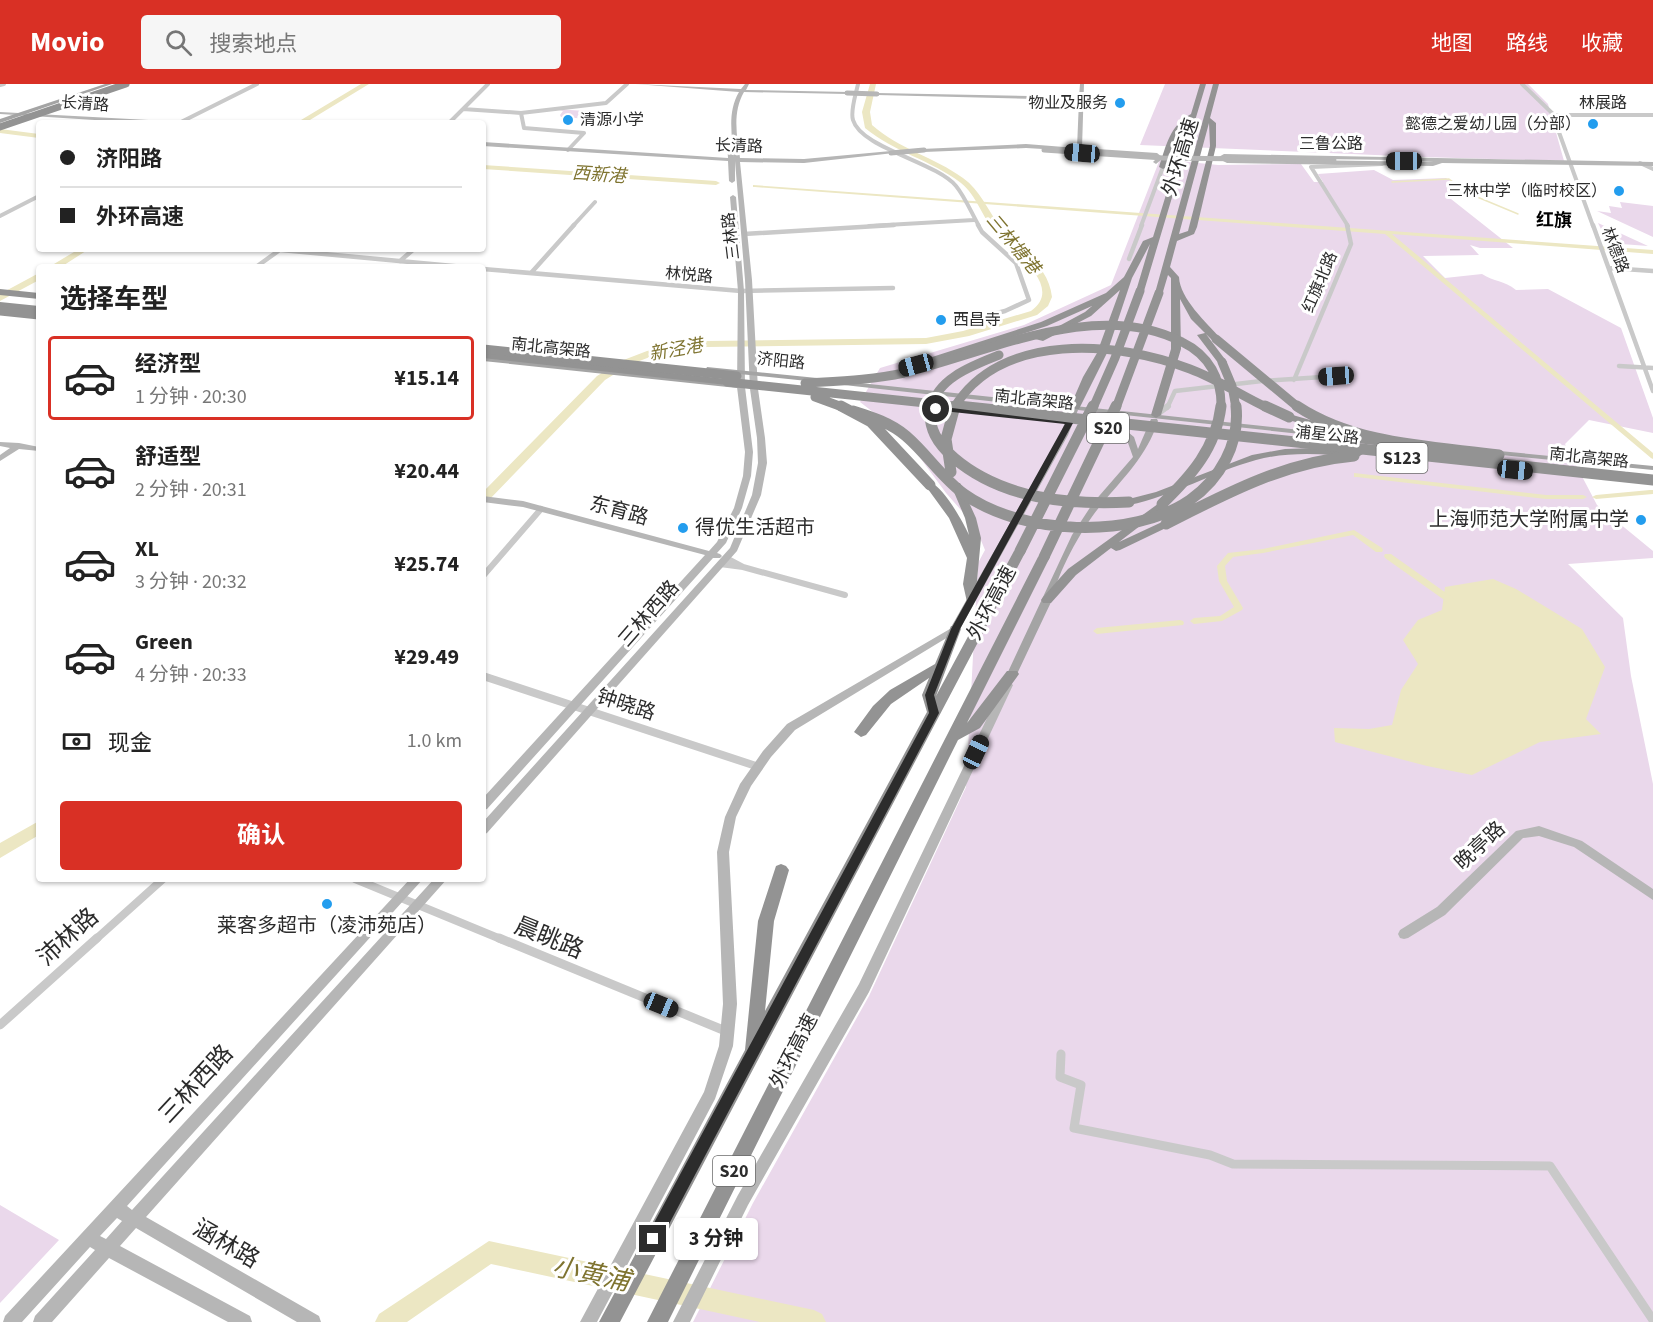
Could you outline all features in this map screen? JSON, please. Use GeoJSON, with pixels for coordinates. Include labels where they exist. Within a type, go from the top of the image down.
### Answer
{"type":"FeatureCollection","features":[{"type":"Feature","properties":{"kind":"highway"},"geometry":{"type":"LineString","coordinates":[[1,126],[117,84]]}},
{"type":"Feature","properties":{"kind":"highway"},"geometry":{"type":"LineString","coordinates":[[1,126],[126,84]]}},
{"type":"Feature","properties":{"kind":"highway","name":"外环高速"},"geometry":{"type":"LineString","coordinates":[[609,1322],[1020,551],[1097,401],[1122,342],[1140,291],[1203,84]]}},
{"type":"Feature","properties":{"kind":"highway","name":"外环高速"},"geometry":{"type":"LineString","coordinates":[[657,1322],[1044,557],[1118,405],[1142,345],[1159,293],[1216,84]]}},
{"type":"Feature","properties":{"kind":"highway"},"geometry":{"type":"LineString","coordinates":[[1159,161],[1168,153],[1176,129],[1185,118],[1193,115]]}},
{"type":"Feature","properties":{"kind":"highway"},"geometry":{"type":"LineString","coordinates":[[1173,240],[1191,232],[1196,217],[1212,151],[1213,123],[1207,119]]}},
{"type":"Feature","properties":{"kind":"highway"},"geometry":{"type":"LineString","coordinates":[[1212,151],[1225,158]]}},
{"type":"Feature","properties":{"kind":"highway"},"geometry":{"type":"LineString","coordinates":[[1159,161],[1168,153]]}},
{"type":"Feature","properties":{"kind":"highway"},"geometry":{"type":"LineString","coordinates":[[1208,165],[1225,158]]}},
{"type":"Feature","properties":{"kind":"highway"},"geometry":{"type":"LineString","coordinates":[[1075,407],[1102,353],[1128,278],[1146,243],[1156,238]]}},
{"type":"Feature","properties":{"kind":"highway"},"geometry":{"type":"LineString","coordinates":[[1156,415],[1176,349],[1175,277],[1166,268]]}},
{"type":"Feature","properties":{"kind":"highway"},"geometry":{"type":"LineString","coordinates":[[1128,278],[1102,303],[1080,319],[958,374],[937,393],[930,411],[931,423],[935,435],[949,454],[971,471],[1007,488],[1038,497],[1070,502],[1129,502],[1170,493],[1241,462],[1271,454],[1317,451],[1472,461]]}},
{"type":"Feature","properties":{"kind":"highway"},"geometry":{"type":"LineString","coordinates":[[1175,285],[1188,308],[1216,339],[1271,387],[1304,412],[1330,425],[1375,438]]}},
{"type":"Feature","properties":{"kind":"highway"},"geometry":{"type":"LineString","coordinates":[[0,295],[36,299]]}},
{"type":"Feature","properties":{"kind":"highway"},"geometry":{"type":"LineString","coordinates":[[837,382],[916,365],[1044,324],[1108,295]]}},
{"type":"Feature","properties":{"kind":"highway"},"geometry":{"type":"LineString","coordinates":[[787,388],[874,418],[906,436],[951,485],[984,505],[1014,517],[1048,524],[1084,527],[1118,526],[1147,520],[1179,508],[1201,492],[1219,473],[1233,445],[1237,417],[1233,389],[1222,362],[1186,314],[1188,308]]}},
{"type":"Feature","properties":{"kind":"highway"},"geometry":{"type":"LineString","coordinates":[[1,310],[36,312]]}},
{"type":"Feature","properties":{"kind":"highway"},"geometry":{"type":"LineString","coordinates":[[801,383],[876,378],[920,369],[1074,326],[1124,325],[1170,336],[1192,347],[1211,364],[1220,385],[1221,411],[1218,428],[1207,453],[1186,480],[1162,504],[1067,577],[1047,600]]}},
{"type":"Feature","properties":{"kind":"highway","name":"南北高架路"},"geometry":{"type":"LineString","coordinates":[[486,347],[801,383],[1653,469]]}},
{"type":"Feature","properties":{"kind":"highway"},"geometry":{"type":"LineString","coordinates":[[971,599],[968,588],[972,566],[973,529],[946,454],[946,428],[952,412],[965,392],[984,376],[1003,365],[1032,355],[1061,350],[1114,350],[1158,358],[1200,373],[1259,405],[1332,430],[1490,454]]}},
{"type":"Feature","properties":{"kind":"highway","name":"南北高架路"},"geometry":{"type":"LineString","coordinates":[[486,357],[1653,482]]}},
{"type":"Feature","properties":{"kind":"highway"},"geometry":{"type":"LineString","coordinates":[[853,411],[884,434],[930,485],[963,531],[972,566]]}},
{"type":"Feature","properties":{"kind":"highway"},"geometry":{"type":"LineString","coordinates":[[1094,556],[1104,554],[1292,465],[1330,457],[1379,456]]}},
{"type":"Feature","properties":{"kind":"highway"},"geometry":{"type":"LineString","coordinates":[[934,713],[929,695],[955,629]]}},
{"type":"Feature","properties":{"kind":"highway"},"geometry":{"type":"LineString","coordinates":[[861,732],[877,709],[898,688],[940,667]]}},
{"type":"Feature","properties":{"kind":"highway"},"geometry":{"type":"LineString","coordinates":[[953,737],[975,725],[1012,674]]}},
{"type":"Feature","properties":{"kind":"highway"},"geometry":{"type":"LineString","coordinates":[[752,1054],[765,921],[781,870]]}},
{"type":"Feature","properties":{"kind":"main road"},"geometry":{"type":"LineString","coordinates":[[1,126],[23,113],[110,84]]}},
{"type":"Feature","properties":{"kind":"main road"},"geometry":{"type":"LineString","coordinates":[[1,126],[44,115],[133,84]]}},
{"type":"Feature","properties":{"kind":"main road"},"geometry":{"type":"LineString","coordinates":[[637,84],[740,90],[1081,99]]}},
{"type":"Feature","properties":{"kind":"main road","name":"三林路"},"geometry":{"type":"LineString","coordinates":[[741,84],[733,121],[738,160],[735,184],[741,291],[741,387]]}},
{"type":"Feature","properties":{"kind":"main road","name":"三林路"},"geometry":{"type":"LineString","coordinates":[[747,84],[740,90],[728,110],[729,160],[744,234],[753,331],[754,388]]}},
{"type":"Feature","properties":{"kind":"main road"},"geometry":{"type":"LineString","coordinates":[[1079,153],[1082,84]]}},
{"type":"Feature","properties":{"kind":"main road","name":"长清路"},"geometry":{"type":"LineString","coordinates":[[0,113],[121,120]]}},
{"type":"Feature","properties":{"kind":"main road","name":"长清路"},"geometry":{"type":"LineString","coordinates":[[486,144],[729,160],[804,161],[924,150],[993,148],[1044,150]]}},
{"type":"Feature","properties":{"kind":"main road","name":"长清路"},"geometry":{"type":"LineString","coordinates":[[993,148],[1159,161]]}},
{"type":"Feature","properties":{"kind":"main road","name":"三鲁公路"},"geometry":{"type":"LineString","coordinates":[[1044,150],[1163,158],[1653,164]]}},
{"type":"Feature","properties":{"kind":"main road","name":"三鲁公路"},"geometry":{"type":"LineString","coordinates":[[1225,158],[1400,158],[1442,161]]}},
{"type":"Feature","properties":{"kind":"main road","name":"三鲁公路"},"geometry":{"type":"LineString","coordinates":[[1225,158],[1382,164],[1433,164],[1442,161]]}},
{"type":"Feature","properties":{"kind":"main road"},"geometry":{"type":"LineString","coordinates":[[0,295],[36,299]]}},
{"type":"Feature","properties":{"kind":"main road","name":"济阳路"},"geometry":{"type":"LineString","coordinates":[[486,347],[1075,407]]}},
{"type":"Feature","properties":{"kind":"main road","name":"济阳路"},"geometry":{"type":"LineString","coordinates":[[486,357],[589,371],[1069,423]]}},
{"type":"Feature","properties":{"kind":"main road","name":"三林西路"},"geometry":{"type":"LineString","coordinates":[[486,804],[721,543],[738,508],[747,476],[750,452],[741,387]]}},
{"type":"Feature","properties":{"kind":"main road","name":"三林西路"},"geometry":{"type":"LineString","coordinates":[[486,827],[734,549],[761,478],[762,437],[754,388]]}},
{"type":"Feature","properties":{"kind":"main road"},"geometry":{"type":"LineString","coordinates":[[588,1322],[710,1094],[726,1046],[730,1004],[723,852],[725,832],[731,813],[780,738],[798,722],[955,629],[1069,423],[1075,407]]}},
{"type":"Feature","properties":{"kind":"main road","name":"浦星公路"},"geometry":{"type":"LineString","coordinates":[[1075,407],[1653,469]]}},
{"type":"Feature","properties":{"kind":"main road"},"geometry":{"type":"LineString","coordinates":[[1089,408],[1119,428],[1134,443],[1137,457]]}},
{"type":"Feature","properties":{"kind":"main road"},"geometry":{"type":"LineString","coordinates":[[681,1322],[743,1200],[864,988],[1081,526],[1094,507],[1141,454],[1152,431],[1156,415]]}},
{"type":"Feature","properties":{"kind":"main road","name":"浦星公路"},"geometry":{"type":"LineString","coordinates":[[1069,423],[1653,482]]}},
{"type":"Feature","properties":{"kind":"main road"},"geometry":{"type":"LineString","coordinates":[[8,444],[36,443]]}},
{"type":"Feature","properties":{"kind":"main road"},"geometry":{"type":"LineString","coordinates":[[8,444],[36,449]]}},
{"type":"Feature","properties":{"kind":"main road"},"geometry":{"type":"LineString","coordinates":[[0,459],[8,444]]}},
{"type":"Feature","properties":{"kind":"main road","name":"东育路"},"geometry":{"type":"LineString","coordinates":[[486,500],[723,561]]}},
{"type":"Feature","properties":{"kind":"main road","name":"东育路"},"geometry":{"type":"LineString","coordinates":[[486,506],[505,505]]}},
{"type":"Feature","properties":{"kind":"main road","name":"晚亭路"},"geometry":{"type":"LineString","coordinates":[[1404,934],[1441,911],[1520,834],[1539,831],[1578,844],[1653,895]]}},
{"type":"Feature","properties":{"kind":"main road","name":"三林西路"},"geometry":{"type":"LineString","coordinates":[[11,1322],[414,882]]}},
{"type":"Feature","properties":{"kind":"main road"},"geometry":{"type":"LineString","coordinates":[[41,1322],[438,882]]}},
{"type":"Feature","properties":{"kind":"main road"},"geometry":{"type":"LineString","coordinates":[[163,1156],[182,1167]]}},
{"type":"Feature","properties":{"kind":"main road","name":"涵林路"},"geometry":{"type":"LineString","coordinates":[[115,1208],[313,1322]]}},
{"type":"Feature","properties":{"kind":"main road"},"geometry":{"type":"LineString","coordinates":[[88,1238],[244,1322]]}},
{"type":"Feature","properties":{"kind":"street"},"geometry":{"type":"LineString","coordinates":[[186,120],[256,84]]}},
{"type":"Feature","properties":{"kind":"street"},"geometry":{"type":"LineString","coordinates":[[452,120],[488,84]]}},
{"type":"Feature","properties":{"kind":"street"},"geometry":{"type":"LineString","coordinates":[[463,109],[521,113],[606,103],[627,84]]}},
{"type":"Feature","properties":{"kind":"street"},"geometry":{"type":"LineString","coordinates":[[858,84],[852,118],[855,126],[869,139],[892,152],[946,177],[963,196],[982,232],[1016,263],[1029,299],[1005,311],[973,319]]}},
{"type":"Feature","properties":{"kind":"street","name":"林德路"},"geometry":{"type":"LineString","coordinates":[[1522,84],[1553,115],[1653,391]]}},
{"type":"Feature","properties":{"kind":"street"},"geometry":{"type":"LineString","coordinates":[[521,113],[524,128],[584,133],[568,150]]}},
{"type":"Feature","properties":{"kind":"street","name":"林展路"},"geometry":{"type":"LineString","coordinates":[[1553,115],[1653,115]]}},
{"type":"Feature","properties":{"kind":"street"},"geometry":{"type":"LineString","coordinates":[[1129,259],[1148,210],[1159,161]]}},
{"type":"Feature","properties":{"kind":"street"},"geometry":{"type":"LineString","coordinates":[[1640,163],[1653,169]]}},
{"type":"Feature","properties":{"kind":"street","name":"红旗北路"},"geometry":{"type":"LineString","coordinates":[[1294,380],[1351,244],[1348,226],[1311,167],[1382,164]]}},
{"type":"Feature","properties":{"kind":"street"},"geometry":{"type":"LineString","coordinates":[[0,216],[36,198]]}},
{"type":"Feature","properties":{"kind":"street"},"geometry":{"type":"LineString","coordinates":[[531,273],[596,202]]}},
{"type":"Feature","properties":{"kind":"street"},"geometry":{"type":"LineString","coordinates":[[744,234],[974,220]]}},
{"type":"Feature","properties":{"kind":"street"},"geometry":{"type":"LineString","coordinates":[[260,264],[277,252]]}},
{"type":"Feature","properties":{"kind":"street"},"geometry":{"type":"LineString","coordinates":[[311,252],[432,264]]}},
{"type":"Feature","properties":{"kind":"street"},"geometry":{"type":"LineString","coordinates":[[400,261],[410,252]]}},
{"type":"Feature","properties":{"kind":"street"},"geometry":{"type":"LineString","coordinates":[[1609,268],[1653,271]]}},
{"type":"Feature","properties":{"kind":"street","name":"林悦路"},"geometry":{"type":"LineString","coordinates":[[486,269],[750,292],[893,288]]}},
{"type":"Feature","properties":{"kind":"street"},"geometry":{"type":"LineString","coordinates":[[1619,366],[1653,368]]}},
{"type":"Feature","properties":{"kind":"street"},"geometry":{"type":"LineString","coordinates":[[1156,415],[1168,407],[1175,391],[1352,375]]}},
{"type":"Feature","properties":{"kind":"street"},"geometry":{"type":"LineString","coordinates":[[486,573],[539,512]]}},
{"type":"Feature","properties":{"kind":"street","name":"东育路"},"geometry":{"type":"LineString","coordinates":[[723,561],[845,595]]}},
{"type":"Feature","properties":{"kind":"street","name":"钟晓路"},"geometry":{"type":"LineString","coordinates":[[486,677],[759,767]]}},
{"type":"Feature","properties":{"kind":"street","name":"沛林路"},"geometry":{"type":"LineString","coordinates":[[0,1026],[160,882]]}},
{"type":"Feature","properties":{"kind":"street","name":"晨眺路"},"geometry":{"type":"LineString","coordinates":[[364,882],[728,1032]]}},
{"type":"Feature","properties":{"kind":"street"},"geometry":{"type":"LineString","coordinates":[[1061,1054],[1060,1077],[1081,1085],[1074,1128],[1210,1155],[1233,1164],[1550,1167],[1653,1320]]}},
{"type":"Feature","properties":{"kind":"shaded area"},"geometry":{"type":"Polygon","coordinates":[[[1165,84],[1528,84],[1548,104],[1564,161],[1140,145],[1165,84]]]}},
{"type":"Feature","properties":{"kind":"shaded area"},"geometry":{"type":"Polygon","coordinates":[[[555,109],[616,113],[606,124],[586,123],[589,119],[561,117],[563,111],[555,109]]]}},
{"type":"Feature","properties":{"kind":"shaded area"},"geometry":{"type":"Polygon","coordinates":[[[1160,159],[1218,165],[1301,164],[1314,182],[1323,182],[1318,174],[1374,170],[1393,180],[1446,178],[1477,197],[1451,199],[1513,248],[1480,248],[1470,245],[1479,255],[1423,256],[1445,278],[1482,274],[1516,290],[1548,289],[1621,328],[1653,418],[1653,433],[1589,420],[1565,444],[1597,505],[1653,551],[1653,558],[1568,564],[1623,618],[1631,676],[1653,784],[1653,1322],[693,1322],[753,1203],[869,996],[966,787],[978,563],[985,550],[975,526],[946,493],[904,436],[860,402],[880,368],[1024,325],[1111,285],[1160,159]]]}},
{"type":"Feature","properties":{"kind":"shaded area"},"geometry":{"type":"Polygon","coordinates":[[[1620,202],[1653,206],[1653,237],[1597,211],[1611,213],[1609,206],[1622,208],[1620,202]]]}},
{"type":"Feature","properties":{"kind":"shaded area"},"geometry":{"type":"Polygon","coordinates":[[[1598,223],[1648,246],[1608,243],[1598,223]]]}},
{"type":"Feature","properties":{"kind":"shaded area"},"geometry":{"type":"Polygon","coordinates":[[[1493,579],[1516,589],[1582,629],[1605,667],[1586,719],[1601,734],[1540,742],[1472,775],[1335,742],[1334,728],[1369,729],[1392,725],[1401,690],[1418,664],[1403,640],[1418,620],[1442,610],[1445,587],[1493,579]]]}},
{"type":"Feature","properties":{"kind":"shaded area"},"geometry":{"type":"Polygon","coordinates":[[[0,1205],[59,1240],[0,1303],[0,1205]]]}},
{"type":"Feature","properties":{"kind":"waterway"},"geometry":{"type":"LineString","coordinates":[[305,120],[366,84]]}},
{"type":"Feature","properties":{"kind":"waterway","name":"新泾港"},"geometry":{"type":"LineString","coordinates":[[486,496],[601,378],[638,357],[664,349],[707,344],[926,341],[965,334],[1034,313],[1042,307],[1047,294],[1039,273],[1029,258],[997,229],[969,186],[952,173],[878,135],[868,126],[866,112],[873,84]]}},
{"type":"Feature","properties":{"kind":"waterway","name":"西新港"},"geometry":{"type":"LineString","coordinates":[[0,131],[36,136]]}},
{"type":"Feature","properties":{"kind":"waterway","name":"西新港"},"geometry":{"type":"LineString","coordinates":[[486,167],[716,183]]}},
{"type":"Feature","properties":{"kind":"waterway"},"geometry":{"type":"LineString","coordinates":[[1392,182],[1449,179],[1470,194],[1518,214]]}},
{"type":"Feature","properties":{"kind":"waterway","name":"三林塘港"},"geometry":{"type":"LineString","coordinates":[[755,186],[1386,232]]}},
{"type":"Feature","properties":{"kind":"waterway"},"geometry":{"type":"LineString","coordinates":[[1386,232],[1653,252]]}},
{"type":"Feature","properties":{"kind":"waterway"},"geometry":{"type":"LineString","coordinates":[[1386,232],[1653,457]]}},
{"type":"Feature","properties":{"kind":"waterway"},"geometry":{"type":"LineString","coordinates":[[59,264],[80,252]]}},
{"type":"Feature","properties":{"kind":"waterway"},"geometry":{"type":"LineString","coordinates":[[0,298],[36,278]]}},
{"type":"Feature","properties":{"kind":"waterway"},"geometry":{"type":"LineString","coordinates":[[1357,475],[1546,497],[1583,497]]}},
{"type":"Feature","properties":{"kind":"waterway"},"geometry":{"type":"LineString","coordinates":[[1596,497],[1650,492]]}},
{"type":"Feature","properties":{"kind":"waterway"},"geometry":{"type":"LineString","coordinates":[[1194,621],[1222,618],[1239,608],[1223,581],[1221,566],[1231,555],[1263,551],[1354,532],[1379,550]]}},
{"type":"Feature","properties":{"kind":"waterway"},"geometry":{"type":"LineString","coordinates":[[1388,556],[1453,602]]}},
{"type":"Feature","properties":{"kind":"waterway"},"geometry":{"type":"LineString","coordinates":[[1097,631],[1180,623]]}},
{"type":"Feature","properties":{"kind":"waterway","name":"新泾港"},"geometry":{"type":"LineString","coordinates":[[0,851],[36,829]]}},
{"type":"Feature","properties":{"kind":"waterway","name":"小黄浦"},"geometry":{"type":"LineString","coordinates":[[387,1322],[489,1252],[814,1322]]}},
{"type":"Feature","properties":{"kind":"place","name":"物业及服务"},"geometry":{"type":"Point","coordinates":[1120,103]}},
{"type":"Feature","properties":{"kind":"place","name":"清源小学"},"geometry":{"type":"Point","coordinates":[568,120]}},
{"type":"Feature","properties":{"kind":"place","name":"懿德之爱幼儿园（分部）"},"geometry":{"type":"Point","coordinates":[1593,124]}},
{"type":"Feature","properties":{"kind":"place","name":"三林中学（临时校区）"},"geometry":{"type":"Point","coordinates":[1619,191]}},
{"type":"Feature","properties":{"kind":"place","name":"西昌寺"},"geometry":{"type":"Point","coordinates":[941,320]}},
{"type":"Feature","properties":{"kind":"place","name":"上海师范大学附属中学"},"geometry":{"type":"Point","coordinates":[1641,520]}},
{"type":"Feature","properties":{"kind":"place","name":"得优生活超市"},"geometry":{"type":"Point","coordinates":[683,528]}},
{"type":"Feature","properties":{"kind":"place","name":"莱客多超市（凌沛苑店）"},"geometry":{"type":"Point","coordinates":[327,904]}},
{"type":"Feature","properties":{"kind":"district","name":"红旗"},"geometry":{"type":"Point","coordinates":[1554,220]}},
{"type":"Feature","properties":{"kind":"route"},"geometry":{"type":"LineString","coordinates":[[653,1239],[934,713],[929,695],[955,629],[1069,423],[936,409]]}}]}
